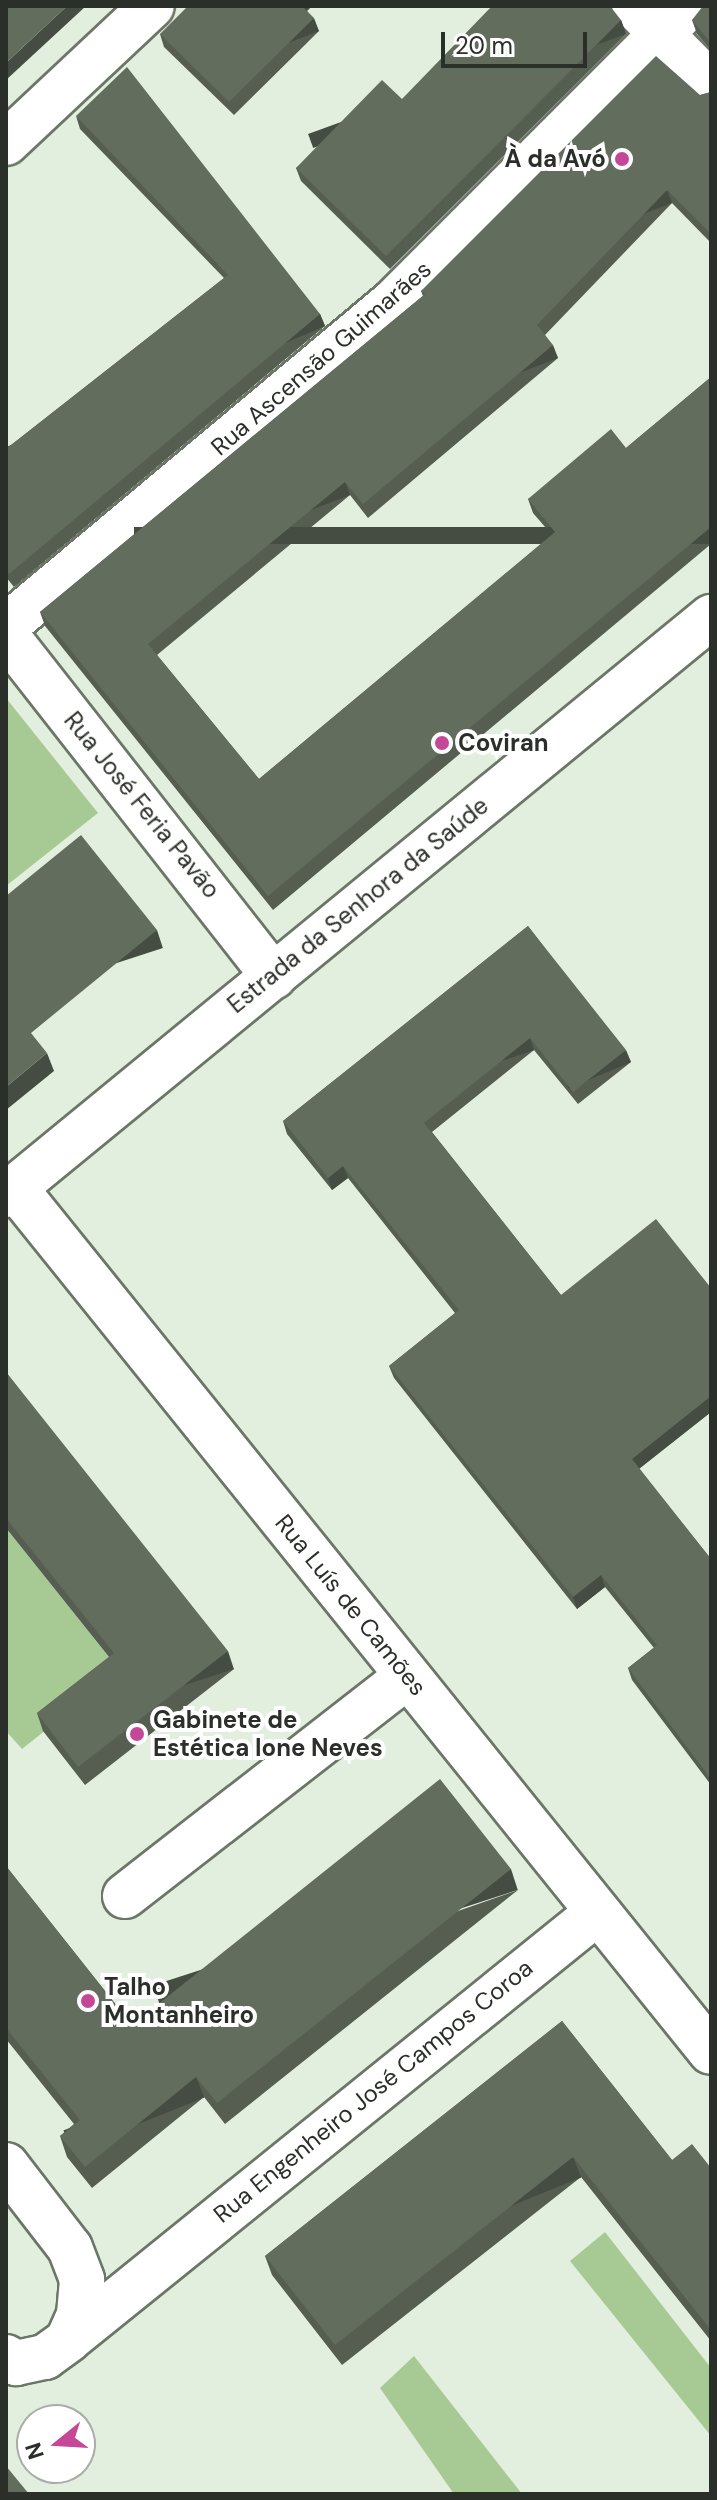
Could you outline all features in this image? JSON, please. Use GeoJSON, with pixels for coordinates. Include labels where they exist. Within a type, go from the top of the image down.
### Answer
{"type":"FeatureCollection","features":[{"type":"Feature","properties":{"kind":"street"},"geometry":{"type":"LineString","coordinates":[[6,143],[152,6]]}},
{"type":"Feature","properties":{"kind":"street"},"geometry":{"type":"LineString","coordinates":[[661,15],[711,84]]}},
{"type":"Feature","properties":{"kind":"street","name":"Rua Ascensão Guimarães"},"geometry":{"type":"LineString","coordinates":[[6,626],[393,302],[661,15]]}},
{"type":"Feature","properties":{"kind":"street","name":"Estrada da Senhora da Saúde"},"geometry":{"type":"LineString","coordinates":[[10,1191],[711,617]]}},
{"type":"Feature","properties":{"kind":"street","name":"Rua José Feria Pavão"},"geometry":{"type":"LineString","coordinates":[[6,635],[274,977]]}},
{"type":"Feature","properties":{"kind":"street","name":"Rua Luís de Camões"},"geometry":{"type":"LineString","coordinates":[[10,1191],[598,1912],[703,2033]]}},
{"type":"Feature","properties":{"kind":"street"},"geometry":{"type":"LineString","coordinates":[[125,1896],[408,1676]]}},
{"type":"Feature","properties":{"kind":"street","name":"Rua Engenheiro José Campos Coroa"},"geometry":{"type":"LineString","coordinates":[[6,2357],[16,2363],[45,2357],[68,2340],[598,1912]]}},
{"type":"Feature","properties":{"kind":"street"},"geometry":{"type":"LineString","coordinates":[[6,2165],[70,2248],[91,2268],[119,2279],[149,2272]]}},
{"type":"Feature","properties":{"kind":"street"},"geometry":{"type":"LineString","coordinates":[[68,2340],[79,2315],[82,2280],[70,2248]]}},
{"type":"Feature","properties":{"kind":"green space"},"geometry":{"type":"Polygon","coordinates":[[[6,698],[98,813],[6,886],[6,698]]]}},
{"type":"Feature","properties":{"kind":"green space"},"geometry":{"type":"Polygon","coordinates":[[[6,1528],[120,1671],[22,1749],[6,1731],[6,1528]]]}},
{"type":"Feature","properties":{"kind":"green space"},"geometry":{"type":"Polygon","coordinates":[[[605,2232],[711,2368],[711,2436],[570,2261],[605,2232]]]}},
{"type":"Feature","properties":{"kind":"green space"},"geometry":{"type":"Polygon","coordinates":[[[414,2356],[522,2494],[454,2494],[380,2388],[414,2356]]]}},
{"type":"Feature","properties":{"kind":"building"},"geometry":{"type":"Polygon","coordinates":[[[6,6],[67,6],[6,63],[6,6]]]}},
{"type":"Feature","properties":{"kind":"building"},"geometry":{"type":"Polygon","coordinates":[[[188,6],[302,6],[314,18],[229,102],[160,34],[188,6]]]}},
{"type":"Feature","properties":{"kind":"building"},"geometry":{"type":"Polygon","coordinates":[[[492,6],[610,6],[621,20],[386,256],[296,168],[382,80],[402,99],[492,6]]]}},
{"type":"Feature","properties":{"kind":"building"},"geometry":{"type":"Polygon","coordinates":[[[703,6],[711,6],[711,43],[692,20],[703,6]]]}},
{"type":"Feature","properties":{"kind":"building"},"geometry":{"type":"Polygon","coordinates":[[[656,56],[700,95],[711,92],[711,234],[667,190],[537,325],[553,345],[363,504],[345,482],[148,644],[259,779],[555,532],[528,499],[611,429],[626,448],[711,377],[711,527],[268,896],[40,612],[425,294],[421,291],[656,56]]]}},
{"type":"Feature","properties":{"kind":"building"},"geometry":{"type":"Polygon","coordinates":[[[127,67],[320,314],[9,574],[6,570],[6,449],[228,275],[76,116],[127,67]]]}},
{"type":"Feature","properties":{"kind":"building"},"geometry":{"type":"Polygon","coordinates":[[[81,835],[157,930],[31,1033],[47,1053],[6,1087],[6,896],[81,835]]]}},
{"type":"Feature","properties":{"kind":"building"},"geometry":{"type":"Polygon","coordinates":[[[528,926],[626,1050],[573,1092],[530,1038],[424,1123],[561,1295],[656,1219],[711,1288],[711,1396],[632,1459],[711,1559],[711,1779],[628,1668],[657,1645],[601,1575],[573,1597],[389,1366],[459,1310],[343,1166],[328,1178],[283,1121],[528,926]]]}},
{"type":"Feature","properties":{"kind":"building"},"geometry":{"type":"Polygon","coordinates":[[[6,1372],[228,1651],[78,1767],[37,1713],[114,1653],[6,1518],[6,1372]]]}},
{"type":"Feature","properties":{"kind":"building"},"geometry":{"type":"Polygon","coordinates":[[[440,1779],[511,1869],[217,2103],[196,2077],[85,2167],[60,2136],[80,2120],[6,2028],[6,1866],[132,2025],[440,1779]]]}},
{"type":"Feature","properties":{"kind":"building"},"geometry":{"type":"Polygon","coordinates":[[[562,2021],[672,2160],[692,2144],[711,2168],[711,2330],[573,2157],[335,2345],[265,2256],[562,2021]]]}},
{"type":"Feature","properties":{"kind":"building"},"geometry":{"type":"Polygon","coordinates":[[[6,2466],[16,2478],[16,2484],[21,2484],[29,2494],[6,2494],[6,2466]]]}},
{"type":"Feature","properties":{"kind":"place","name":"À da Avó"},"geometry":{"type":"Point","coordinates":[622,159]}},
{"type":"Feature","properties":{"kind":"place","name":"Coviran"},"geometry":{"type":"Point","coordinates":[442,743]}},
{"type":"Feature","properties":{"kind":"place","name":"Gabinete de Estética Ione Neves"},"geometry":{"type":"Point","coordinates":[137,1734]}},
{"type":"Feature","properties":{"kind":"place","name":"Talho Montanheiro"},"geometry":{"type":"Point","coordinates":[88,2001]}}]}
